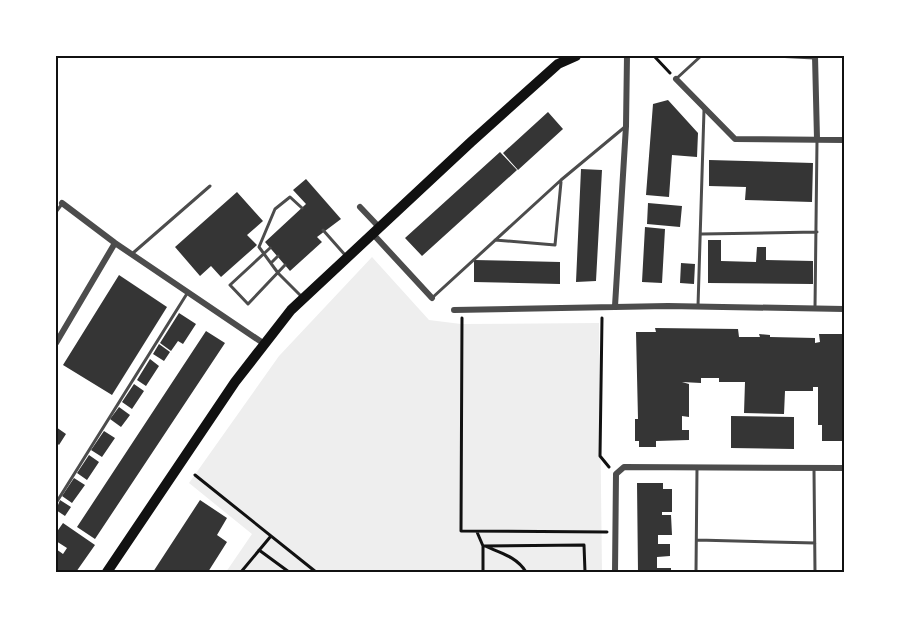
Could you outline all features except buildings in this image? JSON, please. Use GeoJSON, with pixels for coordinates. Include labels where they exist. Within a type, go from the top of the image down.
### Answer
{"type":"FeatureCollection","features":[{"type":"Feature","properties":{"kind":"main road"},"geometry":{"type":"LineString","coordinates":[[107,573],[263,343],[303,298],[375,229],[561,60],[576,56]]}},
{"type":"Feature","properties":{"kind":"street"},"geometry":{"type":"LineString","coordinates":[[615,306],[626,126],[627,56]]}},
{"type":"Feature","properties":{"kind":"street"},"geometry":{"type":"LineString","coordinates":[[815,57],[817,139]]}},
{"type":"Feature","properties":{"kind":"street"},"geometry":{"type":"LineString","coordinates":[[676,79],[735,139],[844,140]]}},
{"type":"Feature","properties":{"kind":"street"},"geometry":{"type":"LineString","coordinates":[[62,203],[116,243],[263,343]]}},
{"type":"Feature","properties":{"kind":"street"},"geometry":{"type":"LineString","coordinates":[[360,207],[375,229],[432,298]]}},
{"type":"Feature","properties":{"kind":"street"},"geometry":{"type":"LineString","coordinates":[[56,343],[116,243]]}},
{"type":"Feature","properties":{"kind":"street"},"geometry":{"type":"LineString","coordinates":[[454,310],[615,306],[844,309]]}},
{"type":"Feature","properties":{"kind":"street"},"geometry":{"type":"LineString","coordinates":[[615,573],[616,474],[624,467],[844,468]]}},
{"type":"Feature","properties":{"kind":"lane"},"geometry":{"type":"LineString","coordinates":[[676,79],[701,56]]}},
{"type":"Feature","properties":{"kind":"lane"},"geometry":{"type":"LineString","coordinates":[[775,56],[815,57]]}},
{"type":"Feature","properties":{"kind":"lane"},"geometry":{"type":"LineString","coordinates":[[698,306],[702,234],[704,109]]}},
{"type":"Feature","properties":{"kind":"lane"},"geometry":{"type":"LineString","coordinates":[[432,298],[561,180],[626,126]]}},
{"type":"Feature","properties":{"kind":"lane"},"geometry":{"type":"LineString","coordinates":[[815,308],[818,232],[817,139]]}},
{"type":"Feature","properties":{"kind":"lane"},"geometry":{"type":"LineString","coordinates":[[495,240],[555,246],[561,180]]}},
{"type":"Feature","properties":{"kind":"lane"},"geometry":{"type":"LineString","coordinates":[[132,254],[210,186]]}},
{"type":"Feature","properties":{"kind":"lane"},"geometry":{"type":"LineString","coordinates":[[302,208],[290,197],[275,209],[259,247],[278,273],[303,298]]}},
{"type":"Feature","properties":{"kind":"lane"},"geometry":{"type":"LineString","coordinates":[[56,212],[62,203]]}},
{"type":"Feature","properties":{"kind":"lane"},"geometry":{"type":"LineString","coordinates":[[323,230],[347,257]]}},
{"type":"Feature","properties":{"kind":"lane"},"geometry":{"type":"LineString","coordinates":[[702,234],[818,232]]}},
{"type":"Feature","properties":{"kind":"lane"},"geometry":{"type":"LineString","coordinates":[[270,248],[230,285],[248,304],[285,265]]}},
{"type":"Feature","properties":{"kind":"lane"},"geometry":{"type":"LineString","coordinates":[[271,263],[278,256]]}},
{"type":"Feature","properties":{"kind":"lane"},"geometry":{"type":"LineString","coordinates":[[56,503],[188,292]]}},
{"type":"Feature","properties":{"kind":"lane"},"geometry":{"type":"LineString","coordinates":[[696,573],[697,467]]}},
{"type":"Feature","properties":{"kind":"lane"},"geometry":{"type":"LineString","coordinates":[[814,468],[815,573]]}},
{"type":"Feature","properties":{"kind":"lane"},"geometry":{"type":"LineString","coordinates":[[697,540],[815,543]]}},
{"type":"Feature","properties":{"kind":"path"},"geometry":{"type":"LineString","coordinates":[[654,56],[676,79]]}},
{"type":"Feature","properties":{"kind":"path"},"geometry":{"type":"LineString","coordinates":[[602,307],[600,456],[616,474]]}},
{"type":"Feature","properties":{"kind":"path"},"geometry":{"type":"LineString","coordinates":[[463,310],[461,531],[615,532]]}},
{"type":"Feature","properties":{"kind":"path"},"geometry":{"type":"LineString","coordinates":[[195,475],[316,573]]}},
{"type":"Feature","properties":{"kind":"path"},"geometry":{"type":"LineString","coordinates":[[477,532],[483,546],[483,573]]}},
{"type":"Feature","properties":{"kind":"path"},"geometry":{"type":"LineString","coordinates":[[241,573],[271,536]]}},
{"type":"Feature","properties":{"kind":"path"},"geometry":{"type":"LineString","coordinates":[[483,546],[584,545],[585,573]]}},
{"type":"Feature","properties":{"kind":"path"},"geometry":{"type":"LineString","coordinates":[[483,546],[510,557],[521,564],[526,573]]}},
{"type":"Feature","properties":{"kind":"path"},"geometry":{"type":"LineString","coordinates":[[259,550],[289,573]]}},
{"type":"Feature","properties":{"kind":"shaded area"},"geometry":{"type":"Polygon","coordinates":[[[372,257],[429,320],[461,324],[599,323],[602,572],[226,572],[252,534],[189,483],[279,356],[372,257]]]}}]}
